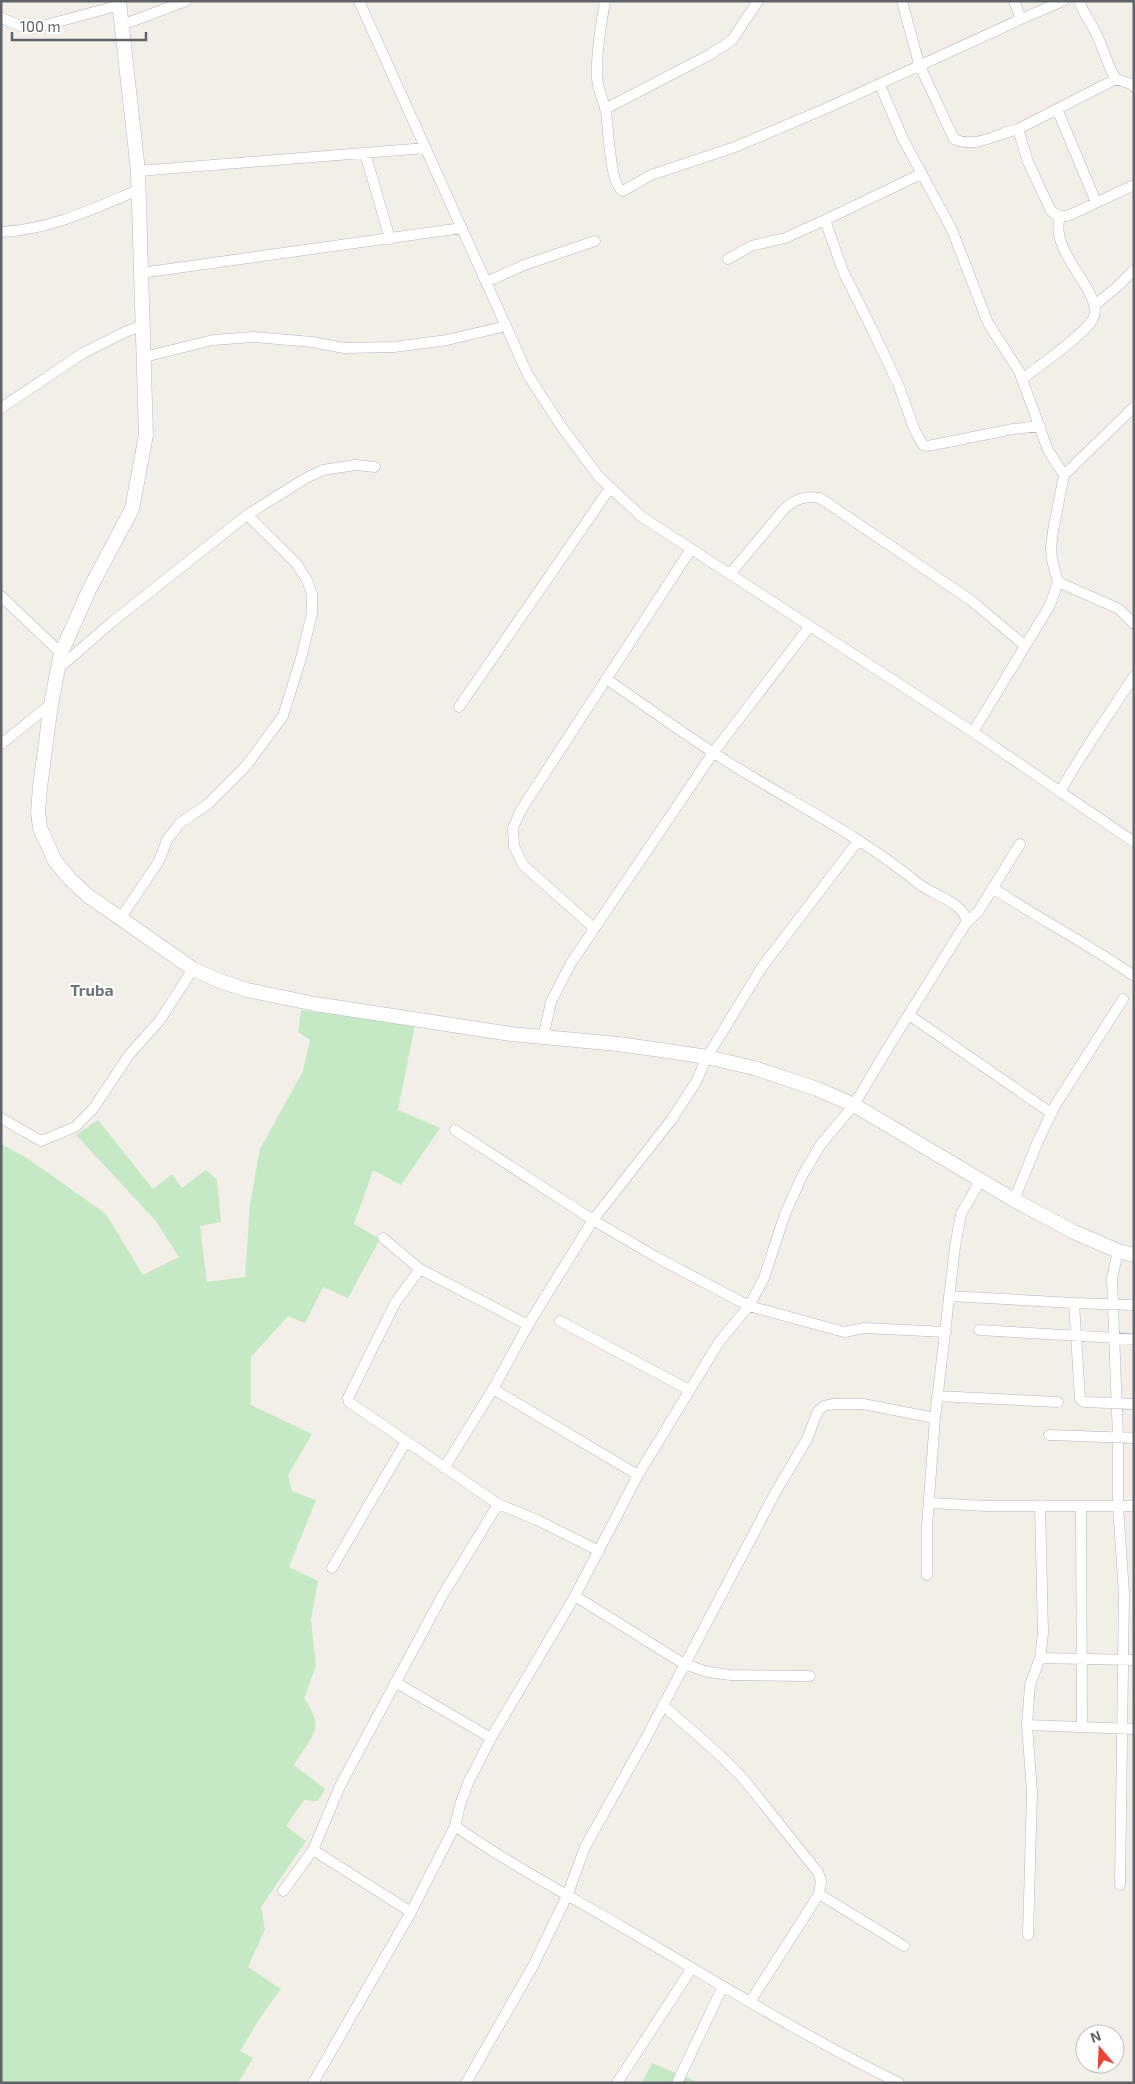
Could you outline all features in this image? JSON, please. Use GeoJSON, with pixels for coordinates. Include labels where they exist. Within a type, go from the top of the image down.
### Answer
{"type":"FeatureCollection","features":[{"type":"Feature","properties":{"kind":"street"},"geometry":{"type":"LineString","coordinates":[[122,25],[186,1]]}},
{"type":"Feature","properties":{"kind":"street"},"geometry":{"type":"LineString","coordinates":[[359,1],[528,375],[561,426],[599,477],[642,518],[972,732],[1134,842]]}},
{"type":"Feature","properties":{"kind":"street"},"geometry":{"type":"LineString","coordinates":[[605,1],[597,60],[597,79],[605,109],[612,164],[618,187],[623,191],[651,175],[735,147],[880,85],[919,64],[1063,1]]}},
{"type":"Feature","properties":{"kind":"street"},"geometry":{"type":"LineString","coordinates":[[605,109],[711,54],[732,40],[758,1]]}},
{"type":"Feature","properties":{"kind":"street"},"geometry":{"type":"LineString","coordinates":[[902,1],[919,64],[954,139],[963,143],[974,142],[1018,129],[1116,79]]}},
{"type":"Feature","properties":{"kind":"street"},"geometry":{"type":"LineString","coordinates":[[1014,1],[1021,19]]}},
{"type":"Feature","properties":{"kind":"street"},"geometry":{"type":"LineString","coordinates":[[1080,1],[1086,18],[1099,38],[1110,70],[1116,79],[1131,84],[1134,87]]}},
{"type":"Feature","properties":{"kind":"street"},"geometry":{"type":"LineString","coordinates":[[1,18],[23,27],[35,28],[120,3],[138,171],[146,435],[132,509],[86,597],[61,653],[51,704],[40,787],[38,812],[40,828],[55,861],[70,879],[87,895],[120,919],[193,968],[220,981],[284,999],[543,1038],[618,1044],[707,1058],[754,1068],[817,1089],[854,1104],[980,1181],[1074,1232],[1118,1251],[1134,1255]]}},
{"type":"Feature","properties":{"kind":"street"},"geometry":{"type":"LineString","coordinates":[[880,85],[903,139],[956,239],[988,323],[1022,379],[1048,450],[1064,475]]}},
{"type":"Feature","properties":{"kind":"street"},"geometry":{"type":"LineString","coordinates":[[1057,109],[1096,202]]}},
{"type":"Feature","properties":{"kind":"street"},"geometry":{"type":"LineString","coordinates":[[1018,129],[1028,162],[1047,204],[1051,211],[1060,217],[1070,215],[1134,185]]}},
{"type":"Feature","properties":{"kind":"street"},"geometry":{"type":"LineString","coordinates":[[138,171],[426,148]]}},
{"type":"Feature","properties":{"kind":"street"},"geometry":{"type":"LineString","coordinates":[[365,153],[390,240]]}},
{"type":"Feature","properties":{"kind":"street"},"geometry":{"type":"LineString","coordinates":[[728,259],[751,246],[785,238],[921,174]]}},
{"type":"Feature","properties":{"kind":"street"},"geometry":{"type":"LineString","coordinates":[[1,232],[18,231],[65,221],[138,190]]}},
{"type":"Feature","properties":{"kind":"street"},"geometry":{"type":"LineString","coordinates":[[1022,379],[1082,332],[1093,318],[1095,304],[1067,257],[1058,235],[1057,226],[1060,217]]}},
{"type":"Feature","properties":{"kind":"street"},"geometry":{"type":"LineString","coordinates":[[825,220],[842,271],[898,384],[915,432],[924,445],[928,446],[1013,429],[1040,426]]}},
{"type":"Feature","properties":{"kind":"street"},"geometry":{"type":"LineString","coordinates":[[141,273],[390,240],[462,228]]}},
{"type":"Feature","properties":{"kind":"street"},"geometry":{"type":"LineString","coordinates":[[486,282],[524,265],[595,241]]}},
{"type":"Feature","properties":{"kind":"street"},"geometry":{"type":"LineString","coordinates":[[1095,304],[1118,286],[1134,270]]}},
{"type":"Feature","properties":{"kind":"street"},"geometry":{"type":"LineString","coordinates":[[3,404],[83,353],[125,332],[142,326]]}},
{"type":"Feature","properties":{"kind":"street"},"geometry":{"type":"LineString","coordinates":[[144,357],[213,340],[253,337],[312,342],[344,348],[394,347],[447,340],[506,326]]}},
{"type":"Feature","properties":{"kind":"street"},"geometry":{"type":"LineString","coordinates":[[972,732],[1050,605],[1058,582],[1051,548],[1064,475],[1134,407]]}},
{"type":"Feature","properties":{"kind":"street"},"geometry":{"type":"LineString","coordinates":[[59,668],[112,622],[246,515],[306,478],[323,470],[354,465],[375,467]]}},
{"type":"Feature","properties":{"kind":"street"},"geometry":{"type":"LineString","coordinates":[[460,707],[610,488]]}},
{"type":"Feature","properties":{"kind":"street"},"geometry":{"type":"LineString","coordinates":[[730,574],[784,508],[805,496],[820,498],[972,601],[1025,646]]}},
{"type":"Feature","properties":{"kind":"street"},"geometry":{"type":"LineString","coordinates":[[120,919],[159,861],[167,840],[180,823],[208,804],[246,766],[283,716],[302,655],[312,613],[312,594],[307,580],[296,563],[246,515]]}},
{"type":"Feature","properties":{"kind":"street"},"geometry":{"type":"LineString","coordinates":[[594,928],[523,865],[514,846],[513,828],[521,810],[608,680],[691,549]]}},
{"type":"Feature","properties":{"kind":"street"},"geometry":{"type":"LineString","coordinates":[[1058,582],[1119,609],[1134,624]]}},
{"type":"Feature","properties":{"kind":"street"},"geometry":{"type":"LineString","coordinates":[[1,596],[61,653]]}},
{"type":"Feature","properties":{"kind":"street"},"geometry":{"type":"LineString","coordinates":[[543,1038],[551,1002],[571,963],[713,753],[810,626]]}},
{"type":"Feature","properties":{"kind":"street"},"geometry":{"type":"LineString","coordinates":[[1060,792],[1080,756],[1134,676]]}},
{"type":"Feature","properties":{"kind":"street"},"geometry":{"type":"LineString","coordinates":[[608,680],[713,753],[858,840],[922,887],[960,909],[966,916],[966,923]]}},
{"type":"Feature","properties":{"kind":"street"},"geometry":{"type":"LineString","coordinates":[[1,744],[51,704]]}},
{"type":"Feature","properties":{"kind":"street"},"geometry":{"type":"LineString","coordinates":[[444,1468],[493,1390],[528,1325],[592,1220],[672,1119],[696,1082],[707,1058],[762,967],[858,840]]}},
{"type":"Feature","properties":{"kind":"street"},"geometry":{"type":"LineString","coordinates":[[313,2083],[411,1912],[455,1826],[468,1783],[492,1738],[575,1596],[638,1475],[720,1342],[749,1306],[764,1278],[785,1214],[802,1176],[821,1144],[854,1104],[966,923],[978,912],[1020,844]]}},
{"type":"Feature","properties":{"kind":"street"},"geometry":{"type":"LineString","coordinates":[[993,888],[1030,913],[1106,956],[1134,976]]}},
{"type":"Feature","properties":{"kind":"street"},"geometry":{"type":"LineString","coordinates":[[1,1118],[40,1141],[80,1124],[97,1104],[134,1049],[160,1020],[193,968]]}},
{"type":"Feature","properties":{"kind":"street"},"geometry":{"type":"LineString","coordinates":[[1014,1200],[1038,1141],[1052,1113],[1123,999]]}},
{"type":"Feature","properties":{"kind":"street"},"geometry":{"type":"LineString","coordinates":[[909,1014],[1052,1113]]}},
{"type":"Feature","properties":{"kind":"street"},"geometry":{"type":"LineString","coordinates":[[455,1130],[592,1220],[656,1257],[749,1306],[844,1332],[864,1328],[946,1332]]}},
{"type":"Feature","properties":{"kind":"street"},"geometry":{"type":"LineString","coordinates":[[927,1575],[929,1502],[935,1418],[949,1296],[961,1214],[980,1181]]}},
{"type":"Feature","properties":{"kind":"street"},"geometry":{"type":"LineString","coordinates":[[383,1238],[420,1269],[528,1325]]}},
{"type":"Feature","properties":{"kind":"street"},"geometry":{"type":"LineString","coordinates":[[1118,1251],[1112,1279],[1118,1404],[1118,1506],[1124,1594],[1122,1626],[1129,1659],[1122,1728],[1120,1885]]}},
{"type":"Feature","properties":{"kind":"street"},"geometry":{"type":"LineString","coordinates":[[420,1269],[396,1303],[348,1398],[349,1402],[498,1504],[538,1520],[599,1551]]}},
{"type":"Feature","properties":{"kind":"street"},"geometry":{"type":"LineString","coordinates":[[949,1296],[1134,1305]]}},
{"type":"Feature","properties":{"kind":"street"},"geometry":{"type":"LineString","coordinates":[[1074,1303],[1080,1399],[1084,1402],[1134,1404]]}},
{"type":"Feature","properties":{"kind":"street"},"geometry":{"type":"LineString","coordinates":[[560,1321],[689,1390]]}},
{"type":"Feature","properties":{"kind":"street"},"geometry":{"type":"LineString","coordinates":[[979,1330],[1134,1339]]}},
{"type":"Feature","properties":{"kind":"street"},"geometry":{"type":"LineString","coordinates":[[493,1390],[638,1475]]}},
{"type":"Feature","properties":{"kind":"street"},"geometry":{"type":"LineString","coordinates":[[937,1396],[1058,1402]]}},
{"type":"Feature","properties":{"kind":"street"},"geometry":{"type":"LineString","coordinates":[[466,2083],[533,1966],[568,1896],[585,1847],[663,1705],[774,1495],[807,1439],[818,1411],[824,1406],[834,1404],[863,1404],[935,1418]]}},
{"type":"Feature","properties":{"kind":"street"},"geometry":{"type":"LineString","coordinates":[[1049,1435],[1134,1438]]}},
{"type":"Feature","properties":{"kind":"street"},"geometry":{"type":"LineString","coordinates":[[332,1568],[406,1442]]}},
{"type":"Feature","properties":{"kind":"street"},"geometry":{"type":"LineString","coordinates":[[929,1502],[987,1506],[1134,1506]]}},
{"type":"Feature","properties":{"kind":"street"},"geometry":{"type":"LineString","coordinates":[[283,1891],[313,1850],[340,1786],[395,1682],[441,1598],[498,1504]]}},
{"type":"Feature","properties":{"kind":"street"},"geometry":{"type":"LineString","coordinates":[[1028,1935],[1032,1792],[1027,1725],[1030,1685],[1040,1658],[1043,1633],[1040,1506]]}},
{"type":"Feature","properties":{"kind":"street"},"geometry":{"type":"LineString","coordinates":[[1081,1506],[1082,1727]]}},
{"type":"Feature","properties":{"kind":"street"},"geometry":{"type":"LineString","coordinates":[[575,1596],[684,1664],[708,1672],[732,1675],[810,1676]]}},
{"type":"Feature","properties":{"kind":"street"},"geometry":{"type":"LineString","coordinates":[[1040,1658],[1129,1659]]}},
{"type":"Feature","properties":{"kind":"street"},"geometry":{"type":"LineString","coordinates":[[395,1682],[492,1738]]}},
{"type":"Feature","properties":{"kind":"street"},"geometry":{"type":"LineString","coordinates":[[663,1705],[697,1737],[717,1752],[743,1780],[818,1872],[821,1881],[819,1894],[750,2002]]}},
{"type":"Feature","properties":{"kind":"street"},"geometry":{"type":"LineString","coordinates":[[1027,1725],[1134,1729]]}},
{"type":"Feature","properties":{"kind":"street"},"geometry":{"type":"LineString","coordinates":[[455,1826],[568,1896],[750,2002],[892,2081]]}},
{"type":"Feature","properties":{"kind":"street"},"geometry":{"type":"LineString","coordinates":[[313,1850],[411,1912]]}},
{"type":"Feature","properties":{"kind":"street"},"geometry":{"type":"LineString","coordinates":[[819,1894],[904,1946]]}},
{"type":"Feature","properties":{"kind":"street"},"geometry":{"type":"LineString","coordinates":[[617,2083],[692,1968]]}},
{"type":"Feature","properties":{"kind":"street"},"geometry":{"type":"LineString","coordinates":[[677,2083],[723,1986]]}},
{"type":"Feature","properties":{"kind":"green space"},"geometry":{"type":"Polygon","coordinates":[[[301,1010],[415,1025],[398,1110],[440,1128],[401,1185],[373,1170],[354,1224],[380,1239],[348,1298],[323,1287],[305,1323],[288,1316],[251,1357],[251,1405],[312,1434],[288,1475],[292,1491],[316,1500],[289,1567],[318,1581],[311,1620],[316,1666],[304,1698],[311,1709],[315,1725],[311,1739],[294,1765],[325,1789],[318,1801],[304,1800],[286,1826],[306,1841],[261,1907],[265,1929],[248,1967],[281,1989],[262,2015],[240,2051],[253,2058],[238,2083],[1,2083],[1,1144],[27,1158],[106,1214],[143,1275],[179,1257],[155,1220],[76,1135],[98,1120],[153,1189],[172,1174],[182,1188],[206,1170],[217,1180],[221,1222],[200,1226],[207,1282],[245,1277],[250,1204],[260,1149],[303,1071],[310,1040],[298,1032],[301,1010]]]}},
{"type":"Feature","properties":{"kind":"green space"},"geometry":{"type":"Polygon","coordinates":[[[652,2063],[700,2083],[642,2083],[652,2063]]]}},
{"type":"Feature","properties":{"kind":"district","name":"Truba"},"geometry":{"type":"Point","coordinates":[92,990]}}]}
